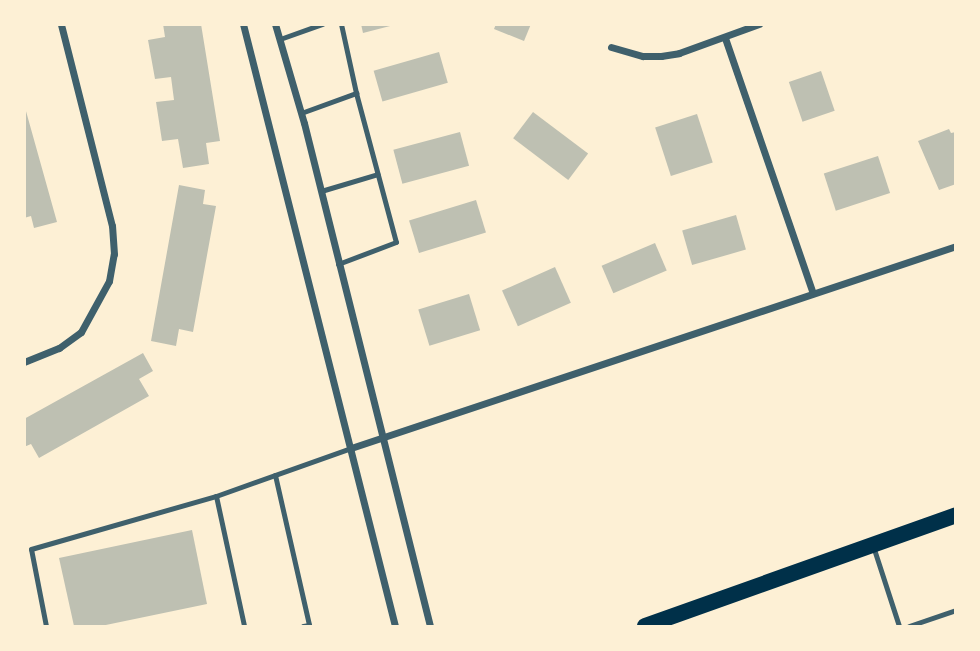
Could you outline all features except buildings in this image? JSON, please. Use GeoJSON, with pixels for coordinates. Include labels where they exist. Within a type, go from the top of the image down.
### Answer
{"type":"FeatureCollection","features":[{"type":"Feature","properties":{"kind":"main road"},"geometry":{"type":"LineString","coordinates":[[645,626],[956,515]]}},
{"type":"Feature","properties":{"kind":"street"},"geometry":{"type":"LineString","coordinates":[[24,362],[59,348],[81,332],[109,281],[114,254],[112,226],[61,24]]}},
{"type":"Feature","properties":{"kind":"street"},"geometry":{"type":"LineString","coordinates":[[243,24],[395,626]]}},
{"type":"Feature","properties":{"kind":"street"},"geometry":{"type":"LineString","coordinates":[[275,24],[321,191],[430,626]]}},
{"type":"Feature","properties":{"kind":"street"},"geometry":{"type":"LineString","coordinates":[[611,47],[643,56],[661,56],[725,38],[759,24]]}},
{"type":"Feature","properties":{"kind":"street"},"geometry":{"type":"LineString","coordinates":[[725,38],[813,293]]}},
{"type":"Feature","properties":{"kind":"street"},"geometry":{"type":"LineString","coordinates":[[351,448],[381,435],[540,386],[956,246]]}},
{"type":"Feature","properties":{"kind":"lane"},"geometry":{"type":"LineString","coordinates":[[280,39],[322,24]]}},
{"type":"Feature","properties":{"kind":"lane"},"geometry":{"type":"LineString","coordinates":[[338,264],[396,242],[356,93],[341,24]]}},
{"type":"Feature","properties":{"kind":"lane"},"geometry":{"type":"LineString","coordinates":[[301,114],[356,93]]}},
{"type":"Feature","properties":{"kind":"lane"},"geometry":{"type":"LineString","coordinates":[[321,191],[377,174]]}},
{"type":"Feature","properties":{"kind":"lane"},"geometry":{"type":"LineString","coordinates":[[46,626],[31,549],[216,496],[351,448]]}},
{"type":"Feature","properties":{"kind":"lane"},"geometry":{"type":"LineString","coordinates":[[275,475],[309,625],[303,626]]}},
{"type":"Feature","properties":{"kind":"lane"},"geometry":{"type":"LineString","coordinates":[[216,496],[244,626]]}},
{"type":"Feature","properties":{"kind":"lane"},"geometry":{"type":"LineString","coordinates":[[872,544],[899,626]]}},
{"type":"Feature","properties":{"kind":"lane"},"geometry":{"type":"LineString","coordinates":[[909,626],[956,610]]}}]}
